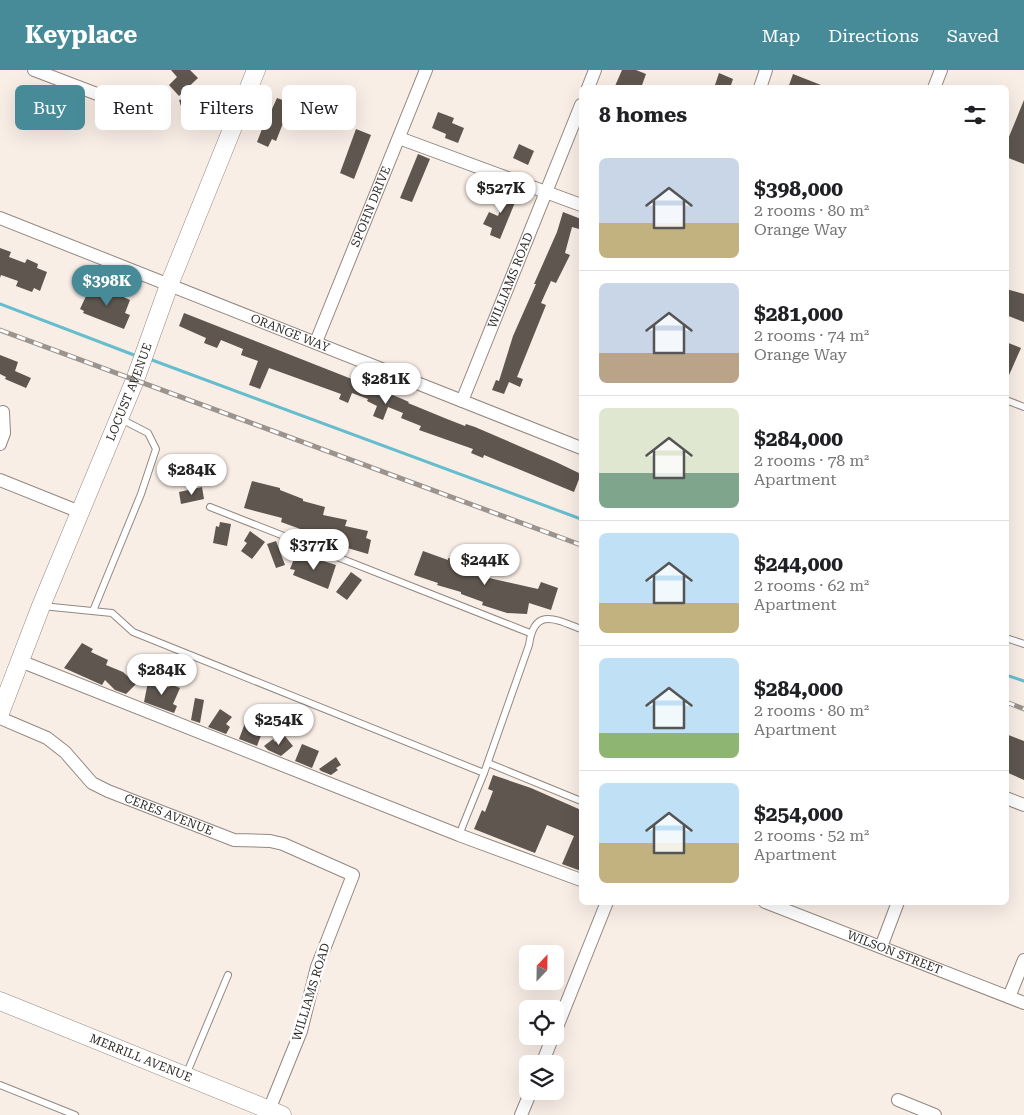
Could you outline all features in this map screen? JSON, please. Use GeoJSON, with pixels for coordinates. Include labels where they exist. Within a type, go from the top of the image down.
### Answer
{"type":"FeatureCollection","features":[{"type":"Feature","properties":{"kind":"street"},"geometry":{"type":"LineString","coordinates":[[34,70],[95,93]]}},
{"type":"Feature","properties":{"kind":"street","name":"LOCUST AVENUE"},"geometry":{"type":"LineString","coordinates":[[0,713],[256,70]]}},
{"type":"Feature","properties":{"kind":"street","name":"SPOHN DRIVE"},"geometry":{"type":"LineString","coordinates":[[316,342],[426,70]]}},
{"type":"Feature","properties":{"kind":"street"},"geometry":{"type":"LineString","coordinates":[[589,85],[595,70]]}},
{"type":"Feature","properties":{"kind":"street"},"geometry":{"type":"LineString","coordinates":[[761,85],[766,70]]}},
{"type":"Feature","properties":{"kind":"street"},"geometry":{"type":"LineString","coordinates":[[935,85],[941,70]]}},
{"type":"Feature","properties":{"kind":"street","name":"WILLIAMS ROAD"},"geometry":{"type":"LineString","coordinates":[[462,401],[579,110]]}},
{"type":"Feature","properties":{"kind":"street"},"geometry":{"type":"LineString","coordinates":[[399,138],[546,191],[579,205]]}},
{"type":"Feature","properties":{"kind":"street","name":"ORANGE WAY"},"geometry":{"type":"LineString","coordinates":[[0,218],[579,447]]}},
{"type":"Feature","properties":{"kind":"street"},"geometry":{"type":"LineString","coordinates":[[0,444],[4,433],[3,412]]}},
{"type":"Feature","properties":{"kind":"street"},"geometry":{"type":"LineString","coordinates":[[0,480],[80,512]]}},
{"type":"Feature","properties":{"kind":"street"},"geometry":{"type":"LineString","coordinates":[[20,661],[459,835],[579,879]]}},
{"type":"Feature","properties":{"kind":"street","name":"CERES AVENUE"},"geometry":{"type":"LineString","coordinates":[[0,718],[47,738],[65,752],[92,783],[108,791],[234,840],[270,841],[283,844],[354,875]]}},
{"type":"Feature","properties":{"kind":"street"},"geometry":{"type":"LineString","coordinates":[[1009,799],[1024,804]]}},
{"type":"Feature","properties":{"kind":"street","name":"WILLIAMS ROAD"},"geometry":{"type":"LineString","coordinates":[[276,1112],[317,967],[354,875]]}},
{"type":"Feature","properties":{"kind":"street"},"geometry":{"type":"LineString","coordinates":[[564,1010],[606,905]]}},
{"type":"Feature","properties":{"kind":"street","name":"WILSON STREET"},"geometry":{"type":"LineString","coordinates":[[773,905],[1024,1003]]}},
{"type":"Feature","properties":{"kind":"street"},"geometry":{"type":"LineString","coordinates":[[881,947],[897,905]]}},
{"type":"Feature","properties":{"kind":"street"},"geometry":{"type":"LineString","coordinates":[[1009,997],[1024,960]]}},
{"type":"Feature","properties":{"kind":"street","name":"MERRILL AVENUE"},"geometry":{"type":"LineString","coordinates":[[0,1001],[276,1112]]}},
{"type":"Feature","properties":{"kind":"street"},"geometry":{"type":"LineString","coordinates":[[521,1115],[527,1100]]}},
{"type":"Feature","properties":{"kind":"street"},"geometry":{"type":"LineString","coordinates":[[898,1100],[935,1115]]}},
{"type":"Feature","properties":{"kind":"lane"},"geometry":{"type":"LineString","coordinates":[[1009,401],[1024,407]]}},
{"type":"Feature","properties":{"kind":"lane"},"geometry":{"type":"LineString","coordinates":[[93,611],[141,494],[156,449],[148,433],[119,418]]}},
{"type":"Feature","properties":{"kind":"lane"},"geometry":{"type":"LineString","coordinates":[[210,507],[530,633]]}},
{"type":"Feature","properties":{"kind":"lane"},"geometry":{"type":"LineString","coordinates":[[41,606],[112,613],[132,632],[484,773]]}},
{"type":"Feature","properties":{"kind":"lane"},"geometry":{"type":"LineString","coordinates":[[459,835],[488,763],[529,646],[530,633],[542,619],[548,617],[579,628]]}},
{"type":"Feature","properties":{"kind":"lane"},"geometry":{"type":"LineString","coordinates":[[1009,639],[1024,644]]}},
{"type":"Feature","properties":{"kind":"lane"},"geometry":{"type":"LineString","coordinates":[[488,763],[579,800]]}},
{"type":"Feature","properties":{"kind":"lane"},"geometry":{"type":"LineString","coordinates":[[185,1076],[228,975]]}},
{"type":"Feature","properties":{"kind":"lane"},"geometry":{"type":"LineString","coordinates":[[0,1085],[75,1115]]}},
{"type":"Feature","properties":{"kind":"building"},"geometry":{"type":"Polygon","coordinates":[[[171,70],[190,70],[198,78],[191,85],[181,85],[181,94],[179,96],[169,85],[177,77],[171,70]]]}},
{"type":"Feature","properties":{"kind":"building"},"geometry":{"type":"Polygon","coordinates":[[[622,70],[636,70],[646,74],[642,85],[615,85],[622,70]]]}},
{"type":"Feature","properties":{"kind":"building"},"geometry":{"type":"Polygon","coordinates":[[[719,73],[733,79],[731,85],[715,85],[719,73]]]}},
{"type":"Feature","properties":{"kind":"building"},"geometry":{"type":"Polygon","coordinates":[[[793,74],[821,85],[789,85],[793,74]]]}},
{"type":"Feature","properties":{"kind":"building"},"geometry":{"type":"Polygon","coordinates":[[[277,98],[282,100],[282,126],[276,141],[272,139],[268,147],[257,142],[262,130],[272,130],[272,109],[277,98]]]}},
{"type":"Feature","properties":{"kind":"building"},"geometry":{"type":"Polygon","coordinates":[[[1024,100],[1024,164],[1009,158],[1009,137],[1024,100]]]}},
{"type":"Feature","properties":{"kind":"building"},"geometry":{"type":"Polygon","coordinates":[[[438,112],[454,118],[452,123],[464,128],[458,143],[445,138],[446,134],[432,128],[438,112]]]}},
{"type":"Feature","properties":{"kind":"building"},"geometry":{"type":"Polygon","coordinates":[[[356,129],[371,135],[354,179],[340,173],[356,129]]]}},
{"type":"Feature","properties":{"kind":"building"},"geometry":{"type":"Polygon","coordinates":[[[519,144],[534,151],[528,165],[513,158],[519,144]]]}},
{"type":"Feature","properties":{"kind":"building"},"geometry":{"type":"Polygon","coordinates":[[[418,154],[430,159],[412,202],[400,198],[418,154]]]}},
{"type":"Feature","properties":{"kind":"building"},"geometry":{"type":"Polygon","coordinates":[[[502,189],[518,195],[500,239],[490,235],[492,228],[483,224],[489,212],[498,216],[504,200],[499,198],[502,189]]]}},
{"type":"Feature","properties":{"kind":"building"},"geometry":{"type":"Polygon","coordinates":[[[563,212],[579,218],[579,229],[572,227],[565,253],[570,255],[556,283],[551,281],[541,303],[546,305],[517,377],[523,379],[520,387],[509,382],[504,394],[492,390],[496,380],[499,381],[513,336],[557,232],[563,212]]]}},
{"type":"Feature","properties":{"kind":"building"},"geometry":{"type":"Polygon","coordinates":[[[0,248],[11,252],[9,257],[25,263],[27,259],[38,264],[37,268],[47,272],[40,291],[34,288],[32,292],[16,286],[18,281],[1,275],[0,278],[0,248]]]}},
{"type":"Feature","properties":{"kind":"building"},"geometry":{"type":"Polygon","coordinates":[[[96,284],[130,300],[125,313],[130,315],[124,329],[83,313],[84,311],[80,309],[87,294],[91,296],[96,284]]]}},
{"type":"Feature","properties":{"kind":"building"},"geometry":{"type":"Polygon","coordinates":[[[1009,290],[1024,294],[1024,322],[1009,316],[1009,290]]]}},
{"type":"Feature","properties":{"kind":"building"},"geometry":{"type":"Polygon","coordinates":[[[184,313],[400,398],[447,419],[465,426],[466,424],[475,427],[579,473],[579,479],[574,492],[484,455],[483,458],[471,453],[473,449],[419,430],[421,426],[401,418],[403,413],[388,407],[383,420],[373,416],[377,406],[367,401],[368,399],[352,393],[348,403],[339,399],[341,394],[269,368],[260,389],[249,385],[258,361],[241,355],[243,349],[221,340],[217,348],[204,343],[206,338],[179,326],[184,313]]]}},
{"type":"Feature","properties":{"kind":"building"},"geometry":{"type":"Polygon","coordinates":[[[1009,343],[1021,348],[1009,375],[1009,343]]]}},
{"type":"Feature","properties":{"kind":"building"},"geometry":{"type":"Polygon","coordinates":[[[0,355],[18,362],[15,371],[31,378],[26,388],[5,379],[6,377],[0,374],[0,355]]]}},
{"type":"Feature","properties":{"kind":"building"},"geometry":{"type":"Polygon","coordinates":[[[252,481],[280,488],[280,490],[303,499],[303,501],[325,507],[323,515],[347,520],[345,526],[368,531],[366,538],[371,540],[368,554],[327,542],[328,539],[303,532],[303,530],[281,522],[282,518],[244,508],[252,481]]]}},
{"type":"Feature","properties":{"kind":"building"},"geometry":{"type":"Polygon","coordinates":[[[202,487],[204,499],[181,504],[179,492],[202,487]]]}},
{"type":"Feature","properties":{"kind":"building"},"geometry":{"type":"Polygon","coordinates":[[[220,522],[231,524],[227,546],[213,543],[216,526],[219,527],[220,522]]]}},
{"type":"Feature","properties":{"kind":"building"},"geometry":{"type":"Polygon","coordinates":[[[250,531],[265,542],[252,559],[241,551],[247,543],[244,541],[250,531]]]}},
{"type":"Feature","properties":{"kind":"building"},"geometry":{"type":"Polygon","coordinates":[[[276,541],[285,565],[276,568],[267,544],[276,541]]]}},
{"type":"Feature","properties":{"kind":"building"},"geometry":{"type":"Polygon","coordinates":[[[423,551],[448,560],[448,558],[459,561],[457,568],[489,579],[538,589],[541,582],[558,588],[551,610],[529,603],[527,614],[507,613],[482,605],[483,602],[461,594],[461,592],[437,585],[438,583],[414,575],[423,551]]]}},
{"type":"Feature","properties":{"kind":"building"},"geometry":{"type":"Polygon","coordinates":[[[301,554],[336,565],[328,589],[293,575],[295,570],[290,569],[294,559],[298,561],[301,554]]]}},
{"type":"Feature","properties":{"kind":"building"},"geometry":{"type":"Polygon","coordinates":[[[351,572],[362,580],[347,600],[336,592],[351,572]]]}},
{"type":"Feature","properties":{"kind":"building"},"geometry":{"type":"Polygon","coordinates":[[[82,643],[93,649],[91,652],[108,660],[106,665],[123,672],[136,684],[126,694],[115,690],[105,680],[102,685],[64,668],[82,643]]]}},
{"type":"Feature","properties":{"kind":"building"},"geometry":{"type":"Polygon","coordinates":[[[148,682],[169,687],[170,684],[180,688],[173,704],[177,706],[174,713],[144,702],[148,682]]]}},
{"type":"Feature","properties":{"kind":"building"},"geometry":{"type":"Polygon","coordinates":[[[195,698],[204,700],[200,723],[191,720],[195,698]]]}},
{"type":"Feature","properties":{"kind":"building"},"geometry":{"type":"Polygon","coordinates":[[[220,709],[232,717],[226,724],[230,727],[226,734],[208,727],[220,709]]]}},
{"type":"Feature","properties":{"kind":"building"},"geometry":{"type":"Polygon","coordinates":[[[245,723],[263,730],[257,746],[239,739],[245,723]]]}},
{"type":"Feature","properties":{"kind":"building"},"geometry":{"type":"Polygon","coordinates":[[[284,735],[293,746],[281,756],[264,746],[273,739],[275,742],[284,735]]]}},
{"type":"Feature","properties":{"kind":"building"},"geometry":{"type":"Polygon","coordinates":[[[1009,735],[1024,741],[1024,780],[1009,773],[1009,735]]]}},
{"type":"Feature","properties":{"kind":"building"},"geometry":{"type":"Polygon","coordinates":[[[302,744],[319,751],[312,768],[295,761],[302,744]]]}},
{"type":"Feature","properties":{"kind":"building"},"geometry":{"type":"Polygon","coordinates":[[[336,757],[341,765],[331,775],[319,769],[336,757]]]}},
{"type":"Feature","properties":{"kind":"building"},"geometry":{"type":"Polygon","coordinates":[[[493,775],[531,788],[579,809],[579,870],[562,864],[574,836],[547,825],[535,853],[474,829],[482,810],[485,812],[493,791],[488,789],[493,775]]]}},
{"type":"Feature","properties":{"kind":"waterway"},"geometry":{"type":"LineString","coordinates":[[0,304],[134,355]]}},
{"type":"Feature","properties":{"kind":"waterway"},"geometry":{"type":"LineString","coordinates":[[152,360],[579,518]]}},
{"type":"Feature","properties":{"kind":"waterway"},"geometry":{"type":"LineString","coordinates":[[1009,676],[1024,681]]}},
{"type":"Feature","properties":{"kind":"railway"},"geometry":{"type":"LineString","coordinates":[[0,330],[579,544]]}},
{"type":"Feature","properties":{"kind":"railway"},"geometry":{"type":"LineString","coordinates":[[1009,703],[1024,709]]}}]}
